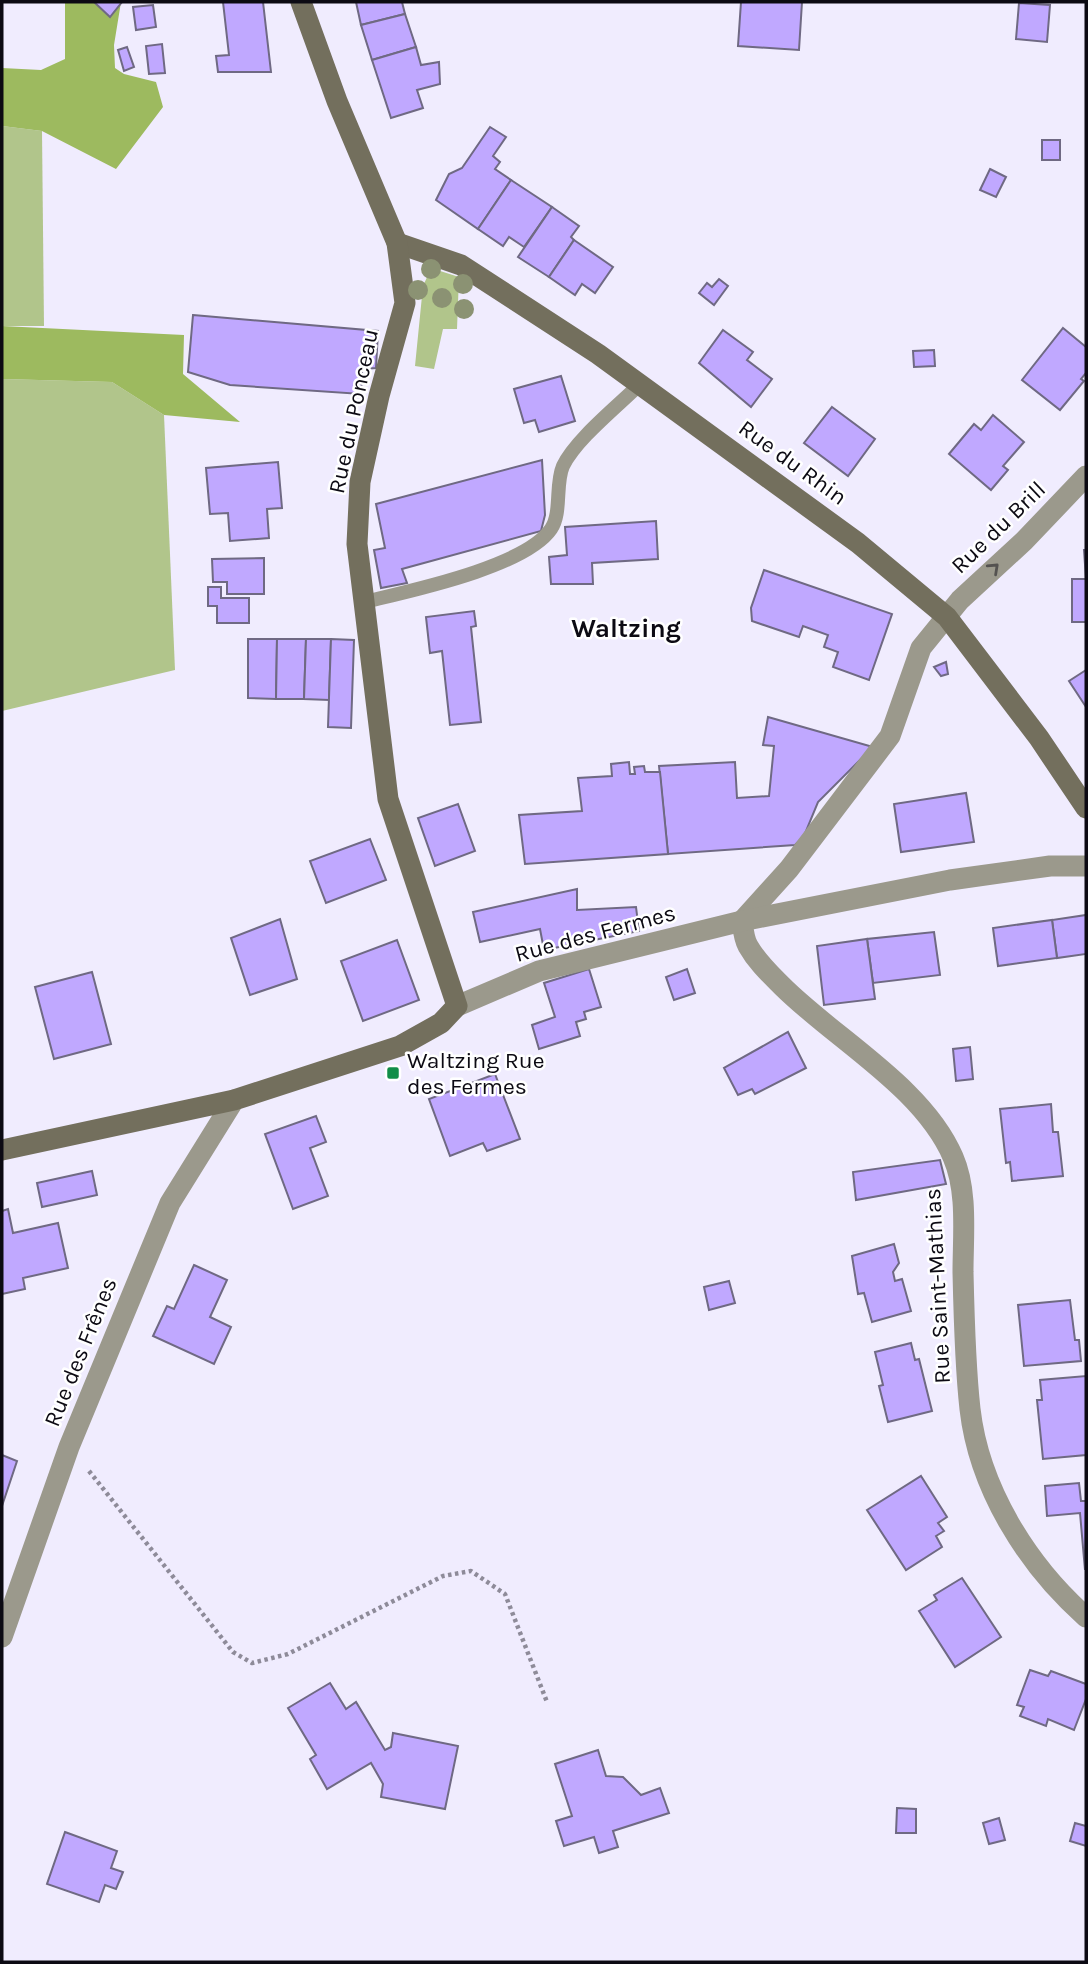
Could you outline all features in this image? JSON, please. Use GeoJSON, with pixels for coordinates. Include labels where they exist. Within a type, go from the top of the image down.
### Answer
{"type":"FeatureCollection","features":[{"type":"Feature","properties":{"kind":"street","name":"Rue du Ponceau"},"geometry":{"type":"LineString","coordinates":[[301,2],[337,101],[397,243],[405,303],[379,396],[360,482],[357,544],[388,799],[457,1006]]}},
{"type":"Feature","properties":{"kind":"street","name":"Rue du Rhin"},"geometry":{"type":"LineString","coordinates":[[397,243],[461,265],[640,384],[807,503],[947,617],[1039,738],[1086,808]]}},
{"type":"Feature","properties":{"kind":"street","name":"Rue du Brill"},"geometry":{"type":"LineString","coordinates":[[947,617],[1086,476]]}},
{"type":"Feature","properties":{"kind":"street"},"geometry":{"type":"LineString","coordinates":[[742,921],[789,869],[890,736],[921,648],[947,617]]}},
{"type":"Feature","properties":{"kind":"street","name":"Rue des Fermes"},"geometry":{"type":"LineString","coordinates":[[2,1150],[234,1100],[400,1046],[441,1023],[457,1006],[539,971],[742,921],[950,880],[1050,866],[1086,866]]}},
{"type":"Feature","properties":{"kind":"street","name":"Rue Saint-Mathias"},"geometry":{"type":"LineString","coordinates":[[742,921],[746,944],[760,964],[807,1011],[890,1078],[929,1119],[954,1158],[962,1198],[970,1411],[984,1468],[1006,1520],[1040,1567],[1086,1617]]}},
{"type":"Feature","properties":{"kind":"street","name":"Rue des Frênes"},"geometry":{"type":"LineString","coordinates":[[2,1637],[69,1447],[170,1203],[234,1100]]}},
{"type":"Feature","properties":{"kind":"lane"},"geometry":{"type":"LineString","coordinates":[[364,602],[478,572],[534,545],[552,528],[563,467],[579,446],[640,384]]}},
{"type":"Feature","properties":{"kind":"path"},"geometry":{"type":"LineString","coordinates":[[69,1447],[233,1652],[252,1663],[288,1654],[443,1576],[471,1571],[505,1594],[547,1702]]}},
{"type":"Feature","properties":{"kind":"green space"},"geometry":{"type":"Polygon","coordinates":[[[65,2],[121,2],[114,45],[115,68],[124,74],[156,82],[163,107],[116,169],[42,131],[2,126],[2,68],[41,70],[65,59],[65,2]]]}},
{"type":"Feature","properties":{"kind":"green space"},"geometry":{"type":"Polygon","coordinates":[[[2,126],[42,131],[44,326],[2,326],[2,126]]]}},
{"type":"Feature","properties":{"kind":"green space"},"geometry":{"type":"Polygon","coordinates":[[[437,270],[459,277],[457,329],[443,329],[434,369],[415,366],[423,286],[428,275],[437,270]]]}},
{"type":"Feature","properties":{"kind":"green space"},"geometry":{"type":"Polygon","coordinates":[[[2,326],[184,335],[183,374],[240,422],[164,415],[112,382],[2,379],[2,326]]]}},
{"type":"Feature","properties":{"kind":"green space"},"geometry":{"type":"Polygon","coordinates":[[[2,379],[112,382],[164,415],[175,670],[2,711],[2,379]]]}},
{"type":"Feature","properties":{"kind":"building"},"geometry":{"type":"Polygon","coordinates":[[[94,2],[122,2],[110,17],[94,2]]]}},
{"type":"Feature","properties":{"kind":"building"},"geometry":{"type":"Polygon","coordinates":[[[223,2],[263,2],[271,72],[218,72],[216,56],[229,55],[223,2]]]}},
{"type":"Feature","properties":{"kind":"building"},"geometry":{"type":"Polygon","coordinates":[[[356,2],[402,2],[405,14],[361,25],[356,2]]]}},
{"type":"Feature","properties":{"kind":"building"},"geometry":{"type":"Polygon","coordinates":[[[741,2],[802,2],[799,50],[738,46],[741,2]]]}},
{"type":"Feature","properties":{"kind":"building"},"geometry":{"type":"Polygon","coordinates":[[[1019,3],[1050,5],[1047,42],[1016,39],[1019,3]]]}},
{"type":"Feature","properties":{"kind":"building"},"geometry":{"type":"Polygon","coordinates":[[[153,5],[156,27],[136,30],[133,7],[153,5]]]}},
{"type":"Feature","properties":{"kind":"building"},"geometry":{"type":"Polygon","coordinates":[[[405,14],[416,47],[372,60],[361,25],[405,14]]]}},
{"type":"Feature","properties":{"kind":"building"},"geometry":{"type":"Polygon","coordinates":[[[162,44],[165,73],[149,74],[146,46],[162,44]]]}},
{"type":"Feature","properties":{"kind":"building"},"geometry":{"type":"Polygon","coordinates":[[[127,47],[134,67],[124,71],[118,50],[127,47]]]}},
{"type":"Feature","properties":{"kind":"building"},"geometry":{"type":"Polygon","coordinates":[[[416,47],[421,65],[439,62],[440,84],[417,90],[423,108],[391,118],[372,60],[416,47]]]}},
{"type":"Feature","properties":{"kind":"building"},"geometry":{"type":"Polygon","coordinates":[[[490,127],[506,137],[493,156],[500,162],[495,169],[511,180],[478,229],[436,200],[449,174],[462,168],[490,127]]]}},
{"type":"Feature","properties":{"kind":"building"},"geometry":{"type":"Polygon","coordinates":[[[1042,140],[1060,140],[1060,160],[1042,160],[1042,140]]]}},
{"type":"Feature","properties":{"kind":"building"},"geometry":{"type":"Polygon","coordinates":[[[990,169],[1006,177],[996,197],[980,190],[990,169]]]}},
{"type":"Feature","properties":{"kind":"building"},"geometry":{"type":"Polygon","coordinates":[[[511,180],[552,207],[524,247],[509,237],[503,246],[478,229],[511,180]]]}},
{"type":"Feature","properties":{"kind":"building"},"geometry":{"type":"Polygon","coordinates":[[[552,207],[579,226],[571,237],[574,240],[549,277],[518,257],[552,207]]]}},
{"type":"Feature","properties":{"kind":"building"},"geometry":{"type":"Polygon","coordinates":[[[574,240],[613,267],[595,293],[582,284],[575,295],[549,277],[574,240]]]}},
{"type":"Feature","properties":{"kind":"building"},"geometry":{"type":"Polygon","coordinates":[[[719,279],[728,286],[714,305],[699,293],[707,283],[712,287],[719,279]]]}},
{"type":"Feature","properties":{"kind":"building"},"geometry":{"type":"Polygon","coordinates":[[[193,315],[378,331],[376,368],[362,369],[361,394],[230,385],[188,372],[193,315]]]}},
{"type":"Feature","properties":{"kind":"building"},"geometry":{"type":"Polygon","coordinates":[[[1063,328],[1086,347],[1086,373],[1081,379],[1084,381],[1060,410],[1022,380],[1063,328]]]}},
{"type":"Feature","properties":{"kind":"building"},"geometry":{"type":"Polygon","coordinates":[[[723,330],[753,352],[747,360],[772,379],[751,407],[699,363],[723,330]]]}},
{"type":"Feature","properties":{"kind":"building"},"geometry":{"type":"Polygon","coordinates":[[[934,350],[935,366],[914,367],[913,351],[934,350]]]}},
{"type":"Feature","properties":{"kind":"building"},"geometry":{"type":"Polygon","coordinates":[[[561,376],[575,421],[539,432],[535,420],[524,423],[514,389],[561,376]]]}},
{"type":"Feature","properties":{"kind":"building"},"geometry":{"type":"Polygon","coordinates":[[[832,407],[875,439],[848,476],[804,443],[832,407]]]}},
{"type":"Feature","properties":{"kind":"building"},"geometry":{"type":"Polygon","coordinates":[[[993,415],[1024,442],[1003,466],[1008,470],[991,490],[949,454],[974,424],[981,430],[993,415]]]}},
{"type":"Feature","properties":{"kind":"building"},"geometry":{"type":"Polygon","coordinates":[[[542,460],[545,515],[541,531],[402,569],[407,583],[381,588],[374,550],[385,548],[376,504],[542,460]]]}},
{"type":"Feature","properties":{"kind":"building"},"geometry":{"type":"Polygon","coordinates":[[[278,462],[282,508],[267,509],[269,538],[230,541],[228,513],[210,514],[206,468],[278,462]]]}},
{"type":"Feature","properties":{"kind":"building"},"geometry":{"type":"Polygon","coordinates":[[[656,521],[658,559],[592,563],[593,584],[551,584],[549,557],[567,555],[565,527],[656,521]]]}},
{"type":"Feature","properties":{"kind":"building"},"geometry":{"type":"Polygon","coordinates":[[[264,558],[264,594],[227,594],[227,582],[213,582],[212,559],[264,558]]]}},
{"type":"Feature","properties":{"kind":"building"},"geometry":{"type":"Polygon","coordinates":[[[764,570],[892,614],[869,680],[833,667],[838,652],[824,647],[828,635],[803,626],[799,637],[752,621],[751,608],[764,570]]]}},
{"type":"Feature","properties":{"kind":"building"},"geometry":{"type":"Polygon","coordinates":[[[1072,579],[1086,579],[1086,622],[1072,622],[1072,579]]]}},
{"type":"Feature","properties":{"kind":"building"},"geometry":{"type":"Polygon","coordinates":[[[208,587],[221,587],[221,598],[249,598],[249,623],[217,623],[217,606],[208,606],[208,587]]]}},
{"type":"Feature","properties":{"kind":"building"},"geometry":{"type":"Polygon","coordinates":[[[474,611],[476,626],[471,627],[481,722],[450,725],[442,651],[430,653],[426,617],[474,611]]]}},
{"type":"Feature","properties":{"kind":"building"},"geometry":{"type":"Polygon","coordinates":[[[248,639],[277,639],[276,699],[248,698],[248,639]]]}},
{"type":"Feature","properties":{"kind":"building"},"geometry":{"type":"Polygon","coordinates":[[[277,639],[306,639],[304,699],[276,699],[277,639]]]}},
{"type":"Feature","properties":{"kind":"building"},"geometry":{"type":"Polygon","coordinates":[[[306,639],[331,639],[329,700],[304,699],[306,639]]]}},
{"type":"Feature","properties":{"kind":"building"},"geometry":{"type":"Polygon","coordinates":[[[331,639],[354,640],[351,728],[328,727],[331,639]]]}},
{"type":"Feature","properties":{"kind":"building"},"geometry":{"type":"Polygon","coordinates":[[[946,662],[948,674],[941,676],[934,667],[946,662]]]}},
{"type":"Feature","properties":{"kind":"building"},"geometry":{"type":"Polygon","coordinates":[[[1086,670],[1086,707],[1069,681],[1086,670]]]}},
{"type":"Feature","properties":{"kind":"building"},"geometry":{"type":"Polygon","coordinates":[[[768,717],[873,747],[818,802],[804,836],[795,845],[668,854],[659,766],[735,762],[737,798],[769,796],[774,746],[763,745],[768,717]]]}},
{"type":"Feature","properties":{"kind":"building"},"geometry":{"type":"Polygon","coordinates":[[[629,762],[630,774],[635,774],[634,767],[644,766],[645,772],[660,772],[668,854],[525,864],[519,815],[582,811],[578,778],[612,776],[611,764],[629,762]]]}},
{"type":"Feature","properties":{"kind":"building"},"geometry":{"type":"Polygon","coordinates":[[[966,793],[974,842],[901,852],[894,804],[966,793]]]}},
{"type":"Feature","properties":{"kind":"building"},"geometry":{"type":"Polygon","coordinates":[[[458,804],[475,851],[435,866],[418,818],[458,804]]]}},
{"type":"Feature","properties":{"kind":"building"},"geometry":{"type":"Polygon","coordinates":[[[370,839],[386,880],[326,903],[310,861],[370,839]]]}},
{"type":"Feature","properties":{"kind":"building"},"geometry":{"type":"Polygon","coordinates":[[[577,889],[577,910],[636,907],[639,931],[544,950],[540,929],[480,942],[473,912],[577,889]]]}},
{"type":"Feature","properties":{"kind":"building"},"geometry":{"type":"Polygon","coordinates":[[[1086,915],[1086,954],[1057,958],[1052,920],[1086,915]]]}},
{"type":"Feature","properties":{"kind":"building"},"geometry":{"type":"Polygon","coordinates":[[[280,919],[297,979],[250,995],[231,938],[280,919]]]}},
{"type":"Feature","properties":{"kind":"building"},"geometry":{"type":"Polygon","coordinates":[[[1052,920],[1057,958],[998,966],[993,928],[1052,920]]]}},
{"type":"Feature","properties":{"kind":"building"},"geometry":{"type":"Polygon","coordinates":[[[934,932],[940,975],[873,983],[867,939],[934,932]]]}},
{"type":"Feature","properties":{"kind":"building"},"geometry":{"type":"Polygon","coordinates":[[[867,939],[875,999],[824,1005],[817,946],[867,939]]]}},
{"type":"Feature","properties":{"kind":"building"},"geometry":{"type":"Polygon","coordinates":[[[397,940],[419,1000],[363,1021],[341,961],[397,940]]]}},
{"type":"Feature","properties":{"kind":"building"},"geometry":{"type":"Polygon","coordinates":[[[589,969],[601,1007],[584,1012],[586,1019],[576,1022],[580,1036],[539,1049],[532,1025],[555,1017],[544,983],[589,969]]]}},
{"type":"Feature","properties":{"kind":"building"},"geometry":{"type":"Polygon","coordinates":[[[687,969],[695,993],[674,1000],[666,977],[687,969]]]}},
{"type":"Feature","properties":{"kind":"building"},"geometry":{"type":"Polygon","coordinates":[[[92,972],[111,1044],[54,1059],[35,987],[92,972]]]}},
{"type":"Feature","properties":{"kind":"building"},"geometry":{"type":"Polygon","coordinates":[[[788,1032],[806,1068],[755,1094],[752,1089],[738,1095],[724,1068],[788,1032]]]}},
{"type":"Feature","properties":{"kind":"building"},"geometry":{"type":"Polygon","coordinates":[[[970,1047],[973,1079],[956,1081],[953,1049],[970,1047]]]}},
{"type":"Feature","properties":{"kind":"building"},"geometry":{"type":"Polygon","coordinates":[[[495,1074],[520,1139],[487,1151],[483,1143],[450,1156],[429,1099],[495,1074]]]}},
{"type":"Feature","properties":{"kind":"building"},"geometry":{"type":"Polygon","coordinates":[[[1051,1104],[1053,1132],[1058,1132],[1063,1176],[1012,1181],[1010,1162],[1006,1163],[1000,1109],[1051,1104]]]}},
{"type":"Feature","properties":{"kind":"building"},"geometry":{"type":"Polygon","coordinates":[[[316,1116],[326,1142],[310,1148],[328,1196],[293,1209],[265,1134],[316,1116]]]}},
{"type":"Feature","properties":{"kind":"building"},"geometry":{"type":"Polygon","coordinates":[[[940,1160],[946,1184],[856,1200],[853,1172],[940,1160]]]}},
{"type":"Feature","properties":{"kind":"building"},"geometry":{"type":"Polygon","coordinates":[[[92,1171],[97,1195],[42,1207],[37,1183],[92,1171]]]}},
{"type":"Feature","properties":{"kind":"building"},"geometry":{"type":"Polygon","coordinates":[[[8,1209],[13,1233],[58,1223],[68,1268],[23,1278],[25,1289],[2,1294],[2,1211],[8,1209]]]}},
{"type":"Feature","properties":{"kind":"building"},"geometry":{"type":"Polygon","coordinates":[[[894,1244],[899,1263],[893,1272],[895,1281],[902,1279],[911,1311],[872,1322],[864,1293],[858,1294],[852,1256],[894,1244]]]}},
{"type":"Feature","properties":{"kind":"building"},"geometry":{"type":"Polygon","coordinates":[[[194,1265],[227,1280],[210,1317],[231,1327],[214,1364],[153,1336],[167,1306],[174,1309],[194,1265]]]}},
{"type":"Feature","properties":{"kind":"building"},"geometry":{"type":"Polygon","coordinates":[[[729,1281],[735,1303],[709,1310],[704,1287],[729,1281]]]}},
{"type":"Feature","properties":{"kind":"building"},"geometry":{"type":"Polygon","coordinates":[[[1070,1300],[1075,1340],[1079,1340],[1081,1361],[1024,1366],[1018,1305],[1070,1300]]]}},
{"type":"Feature","properties":{"kind":"building"},"geometry":{"type":"Polygon","coordinates":[[[911,1343],[915,1360],[919,1359],[932,1411],[888,1422],[879,1386],[883,1385],[875,1352],[911,1343]]]}},
{"type":"Feature","properties":{"kind":"building"},"geometry":{"type":"Polygon","coordinates":[[[1086,1376],[1086,1455],[1043,1459],[1037,1400],[1042,1400],[1040,1380],[1086,1376]]]}},
{"type":"Feature","properties":{"kind":"building"},"geometry":{"type":"Polygon","coordinates":[[[2,1455],[17,1461],[2,1506],[2,1455]]]}},
{"type":"Feature","properties":{"kind":"building"},"geometry":{"type":"Polygon","coordinates":[[[921,1476],[947,1517],[938,1523],[944,1531],[936,1536],[942,1547],[906,1570],[867,1510],[921,1476]]]}},
{"type":"Feature","properties":{"kind":"building"},"geometry":{"type":"Polygon","coordinates":[[[1079,1483],[1081,1501],[1086,1501],[1085,1570],[1080,1513],[1047,1516],[1045,1486],[1079,1483]]]}},
{"type":"Feature","properties":{"kind":"building"},"geometry":{"type":"Polygon","coordinates":[[[962,1578],[1001,1637],[955,1667],[919,1611],[937,1600],[934,1595],[962,1578]]]}},
{"type":"Feature","properties":{"kind":"building"},"geometry":{"type":"Polygon","coordinates":[[[1030,1670],[1048,1676],[1051,1671],[1086,1684],[1086,1699],[1074,1730],[1048,1719],[1046,1726],[1020,1716],[1024,1707],[1017,1705],[1030,1670]]]}},
{"type":"Feature","properties":{"kind":"building"},"geometry":{"type":"Polygon","coordinates":[[[330,1683],[346,1709],[356,1702],[385,1750],[391,1747],[393,1733],[458,1746],[445,1809],[381,1797],[383,1784],[371,1763],[327,1789],[310,1759],[316,1755],[288,1708],[330,1683]]]}},
{"type":"Feature","properties":{"kind":"building"},"geometry":{"type":"Polygon","coordinates":[[[598,1750],[606,1776],[623,1777],[641,1795],[660,1788],[669,1813],[613,1831],[618,1847],[599,1853],[594,1837],[564,1846],[556,1821],[572,1816],[555,1764],[598,1750]]]}},
{"type":"Feature","properties":{"kind":"building"},"geometry":{"type":"Polygon","coordinates":[[[897,1808],[916,1809],[916,1833],[896,1833],[897,1808]]]}},
{"type":"Feature","properties":{"kind":"building"},"geometry":{"type":"Polygon","coordinates":[[[999,1818],[1005,1840],[989,1844],[983,1823],[999,1818]]]}},
{"type":"Feature","properties":{"kind":"building"},"geometry":{"type":"Polygon","coordinates":[[[1075,1823],[1086,1826],[1086,1846],[1070,1841],[1075,1823]]]}},
{"type":"Feature","properties":{"kind":"building"},"geometry":{"type":"Polygon","coordinates":[[[65,1832],[117,1851],[111,1868],[123,1872],[116,1889],[105,1885],[99,1902],[47,1884],[65,1832]]]}},
{"type":"Feature","properties":{"kind":"place","name":"Waltzing Rue des Fermes"},"geometry":{"type":"Point","coordinates":[393,1073]}},
{"type":"Feature","properties":{"kind":"district","name":"Waltzing"},"geometry":{"type":"Point","coordinates":[626,628]}}]}
